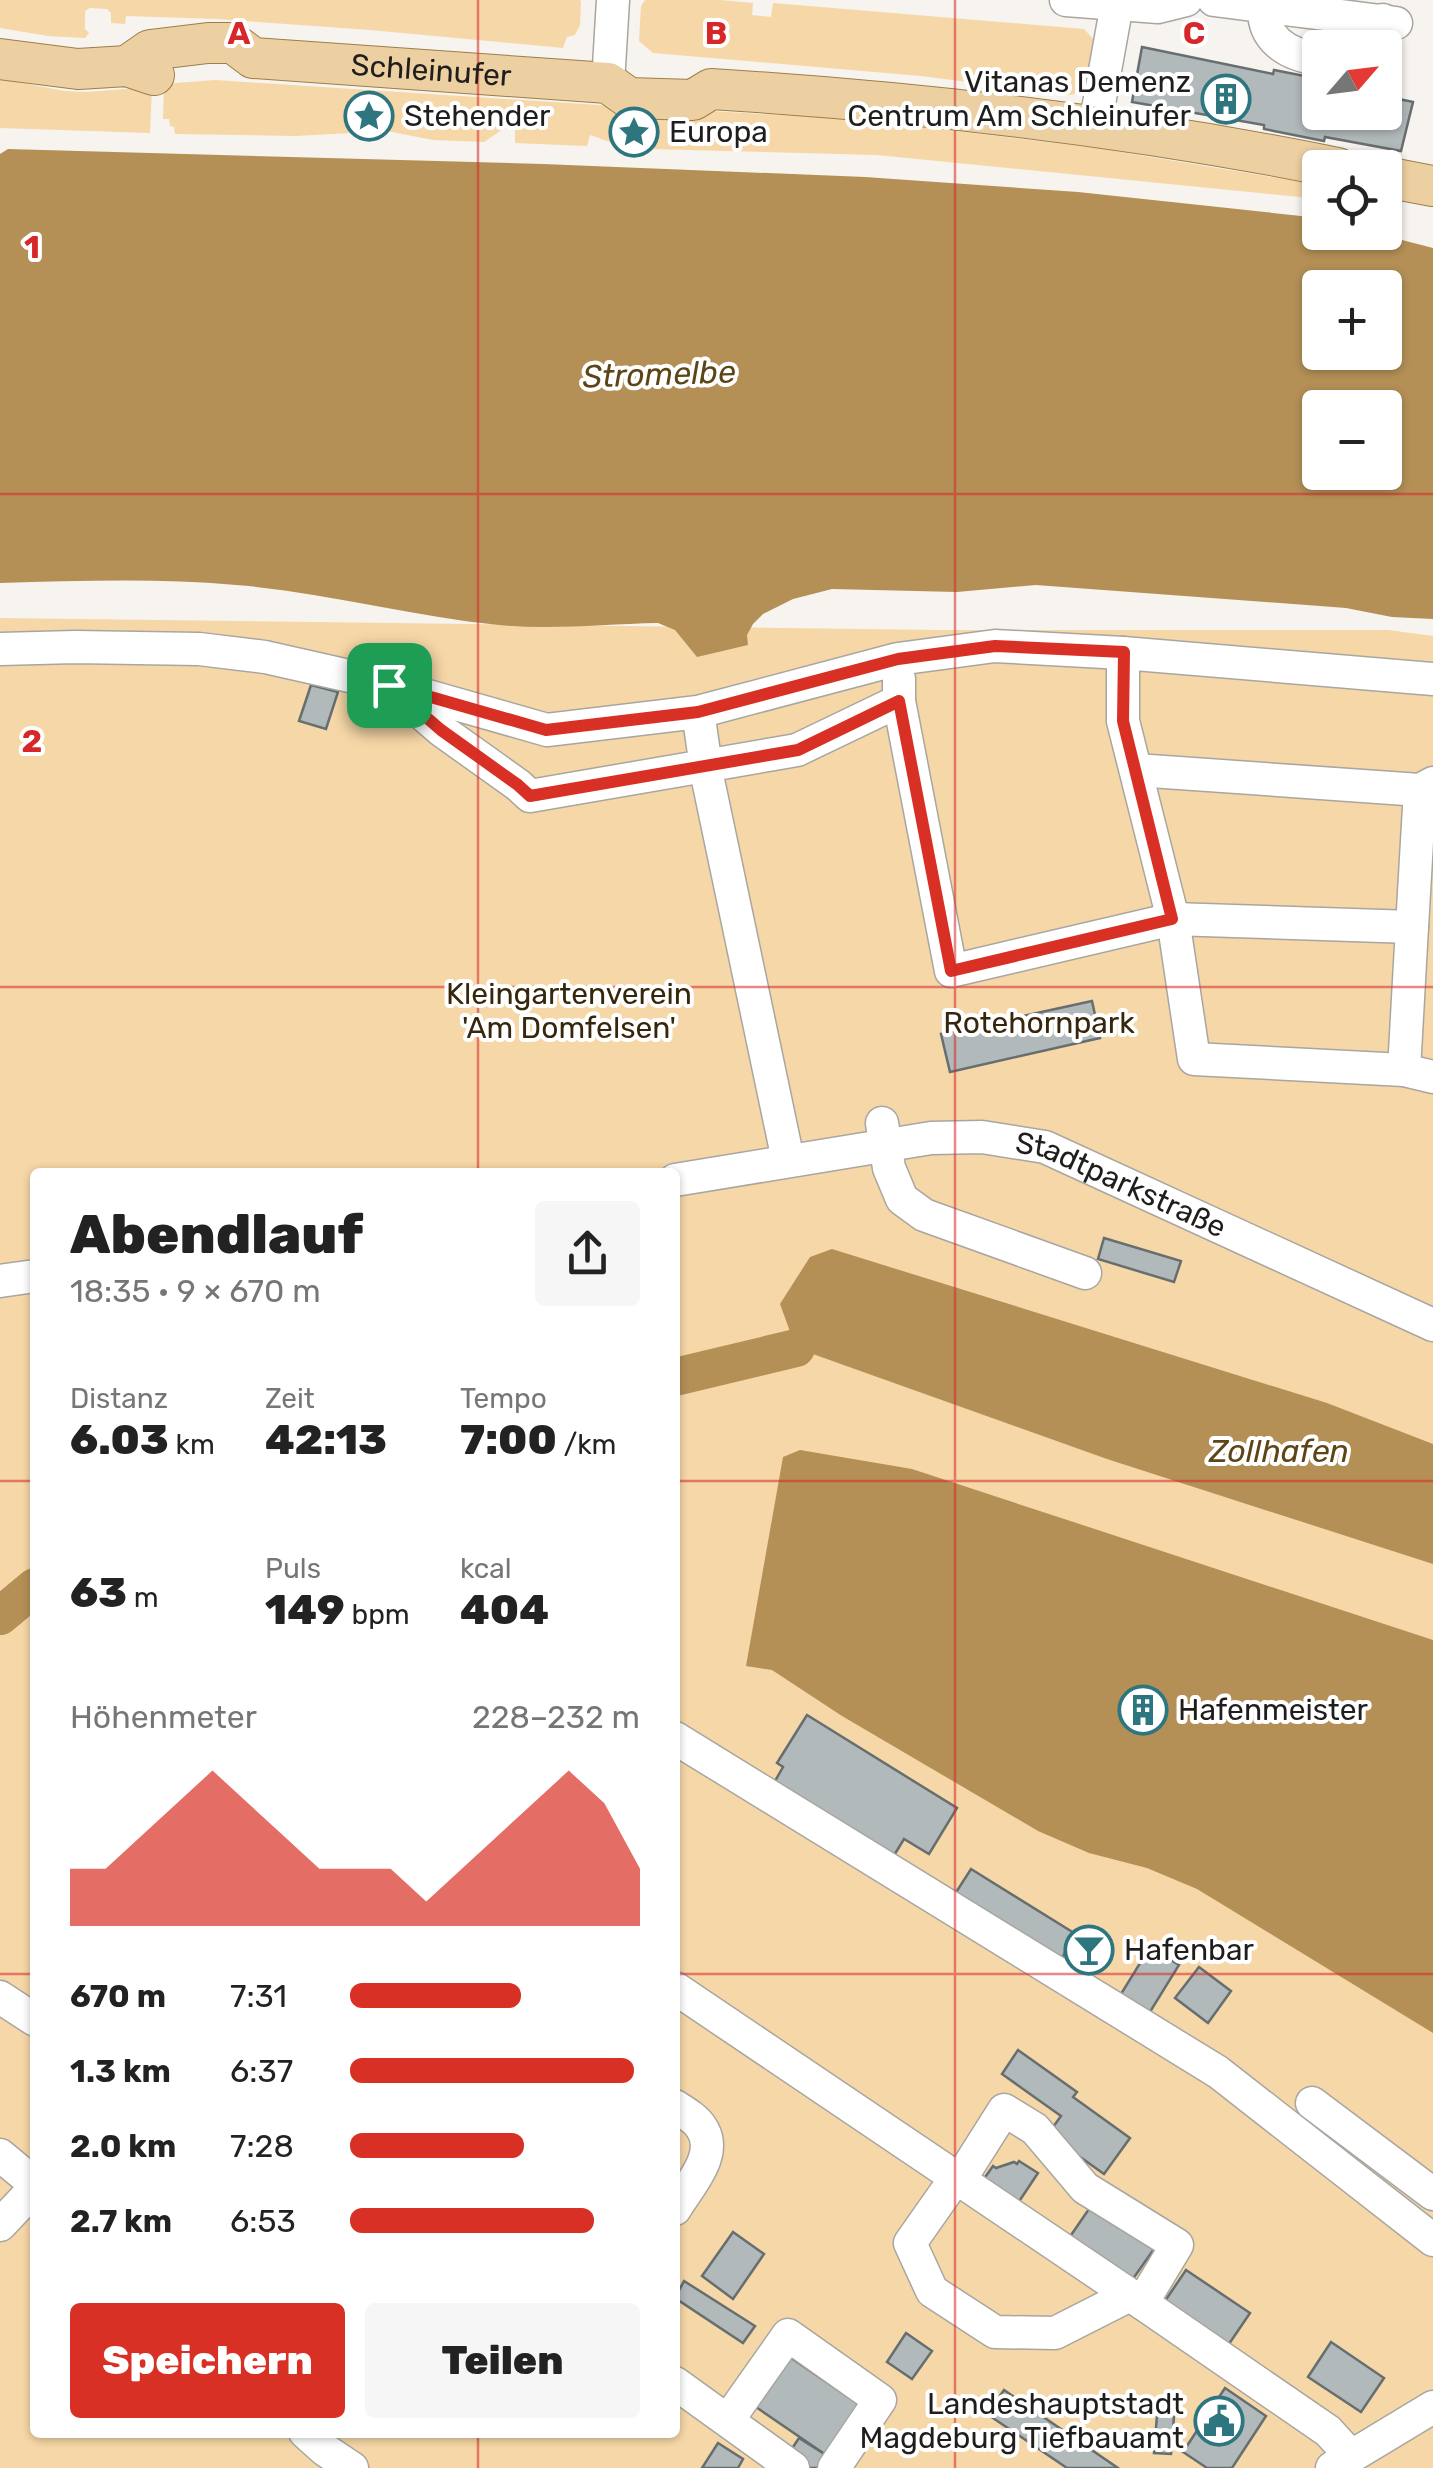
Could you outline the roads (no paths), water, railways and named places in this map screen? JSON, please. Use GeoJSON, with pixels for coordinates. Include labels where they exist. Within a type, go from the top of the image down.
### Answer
{"type":"FeatureCollection","features":[{"type":"Feature","properties":{"kind":"main road","name":"Schleinufer"},"geometry":{"type":"LineString","coordinates":[[0,58],[78,69],[127,66],[150,50],[232,43],[253,58],[608,84],[631,71],[695,75],[711,88],[890,101],[1095,126],[1302,162]]}},
{"type":"Feature","properties":{"kind":"main road"},"geometry":{"type":"LineString","coordinates":[[1402,180],[1433,186]]}},
{"type":"Feature","properties":{"kind":"street"},"geometry":{"type":"LineString","coordinates":[[608,84],[614,0]]}},
{"type":"Feature","properties":{"kind":"street"},"geometry":{"type":"LineString","coordinates":[[1066,0],[1158,8],[1186,0]]}},
{"type":"Feature","properties":{"kind":"street"},"geometry":{"type":"LineString","coordinates":[[1214,0],[1390,21],[1380,30]]}},
{"type":"Feature","properties":{"kind":"street"},"geometry":{"type":"LineString","coordinates":[[1095,126],[1117,4]]}},
{"type":"Feature","properties":{"kind":"street"},"geometry":{"type":"LineString","coordinates":[[1264,4],[1266,28],[1276,41],[1302,55]]}},
{"type":"Feature","properties":{"kind":"street"},"geometry":{"type":"LineString","coordinates":[[0,650],[199,649],[265,657],[389,685],[546,730],[698,712],[898,659],[995,646],[1124,652],[1433,679]]}},
{"type":"Feature","properties":{"kind":"street"},"geometry":{"type":"LineString","coordinates":[[1124,652],[1123,721],[1172,919],[1194,1059],[1419,1074],[1412,927],[1426,786],[1136,770]]}},
{"type":"Feature","properties":{"kind":"street"},"geometry":{"type":"LineString","coordinates":[[898,659],[899,701],[951,971],[1172,919],[1412,927]]}},
{"type":"Feature","properties":{"kind":"street"},"geometry":{"type":"LineString","coordinates":[[389,685],[441,730],[530,796],[798,750],[899,701]]}},
{"type":"Feature","properties":{"kind":"street"},"geometry":{"type":"LineString","coordinates":[[698,712],[788,1160]]}},
{"type":"Feature","properties":{"kind":"street"},"geometry":{"type":"LineString","coordinates":[[884,1134],[891,1175],[902,1199],[924,1215],[1085,1273]]}},
{"type":"Feature","properties":{"kind":"street","name":"Stadtparkstraße"},"geometry":{"type":"LineString","coordinates":[[680,1179],[788,1160],[884,1134],[982,1137],[1045,1147],[1433,1326]]}},
{"type":"Feature","properties":{"kind":"street"},"geometry":{"type":"LineString","coordinates":[[0,1281],[30,1277]]}},
{"type":"Feature","properties":{"kind":"street"},"geometry":{"type":"LineString","coordinates":[[680,1741],[1218,2072],[1433,2240]]}},
{"type":"Feature","properties":{"kind":"street"},"geometry":{"type":"LineString","coordinates":[[680,1991],[1328,2431],[1341,2462],[1433,2407]]}},
{"type":"Feature","properties":{"kind":"street"},"geometry":{"type":"LineString","coordinates":[[0,1997],[30,2017]]}},
{"type":"Feature","properties":{"kind":"street"},"geometry":{"type":"LineString","coordinates":[[1312,2103],[1433,2194]]}},
{"type":"Feature","properties":{"kind":"street"},"geometry":{"type":"LineString","coordinates":[[680,2110],[699,2124],[707,2139],[706,2158],[680,2200]]}},
{"type":"Feature","properties":{"kind":"street"},"geometry":{"type":"LineString","coordinates":[[1004,2110],[1035,2129],[1086,2188],[1176,2244],[1136,2299],[1056,2333],[995,2332],[932,2291],[910,2243],[1004,2110]]}},
{"type":"Feature","properties":{"kind":"street"},"geometry":{"type":"LineString","coordinates":[[0,2154],[30,2181]]}},
{"type":"Feature","properties":{"kind":"street"},"geometry":{"type":"LineString","coordinates":[[0,2225],[30,2192]]}},
{"type":"Feature","properties":{"kind":"street"},"geometry":{"type":"LineString","coordinates":[[728,2420],[788,2335],[880,2400],[834,2468]]}},
{"type":"Feature","properties":{"kind":"street"},"geometry":{"type":"LineString","coordinates":[[680,2386],[793,2468]]}},
{"type":"Feature","properties":{"kind":"street"},"geometry":{"type":"LineString","coordinates":[[312,2438],[342,2466]]}},
{"type":"Feature","properties":{"kind":"water","name":"Stromelbe"},"geometry":{"type":"Polygon","coordinates":[[[8,149],[865,177],[1078,192],[1302,216],[1302,250],[1402,250],[1402,240],[1433,248],[1433,619],[1392,617],[1346,608],[1036,585],[957,592],[832,589],[793,599],[763,614],[747,635],[748,645],[697,657],[675,630],[658,623],[499,625],[269,588],[206,583],[0,583],[0,154],[8,149]]]}},
{"type":"Feature","properties":{"kind":"water","name":"Zollhafen"},"geometry":{"type":"Polygon","coordinates":[[[832,1249],[1327,1403],[1433,1444],[1433,1564],[1107,1459],[796,1348],[780,1304],[810,1257],[832,1249]]]}},
{"type":"Feature","properties":{"kind":"water"},"geometry":{"type":"Polygon","coordinates":[[[800,1450],[912,1469],[1433,1640],[1433,2033],[1197,1889],[1147,1868],[1089,1853],[1038,1831],[842,1716],[772,1670],[746,1666],[783,1457],[800,1450]]]}},
{"type":"Feature","properties":{"kind":"waterway"},"geometry":{"type":"LineString","coordinates":[[680,1376],[796,1348]]}},
{"type":"Feature","properties":{"kind":"waterway"},"geometry":{"type":"LineString","coordinates":[[0,1616],[30,1591]]}},
{"type":"Feature","properties":{"kind":"place","name":"Vitanas Demenz Centrum Am Schleinufer"},"geometry":{"type":"Point","coordinates":[1226,99]}},
{"type":"Feature","properties":{"kind":"place","name":"Stehender"},"geometry":{"type":"Point","coordinates":[369,116]}},
{"type":"Feature","properties":{"kind":"place","name":"Europa"},"geometry":{"type":"Point","coordinates":[634,132]}},
{"type":"Feature","properties":{"kind":"place","name":"Hafenmeister"},"geometry":{"type":"Point","coordinates":[1143,1710]}},
{"type":"Feature","properties":{"kind":"place","name":"Hafenbar"},"geometry":{"type":"Point","coordinates":[1089,1950]}},
{"type":"Feature","properties":{"kind":"place","name":"Landeshauptstadt Magdeburg Tiefbauamt"},"geometry":{"type":"Point","coordinates":[1219,2421]}},
{"type":"Feature","properties":{"kind":"park label","name":"Kleingartenverein 'Am Domfelsen'"},"geometry":{"type":"Point","coordinates":[569,1011]}},
{"type":"Feature","properties":{"kind":"park label","name":"Rotehornpark"},"geometry":{"type":"Point","coordinates":[1039,1023]}}]}
